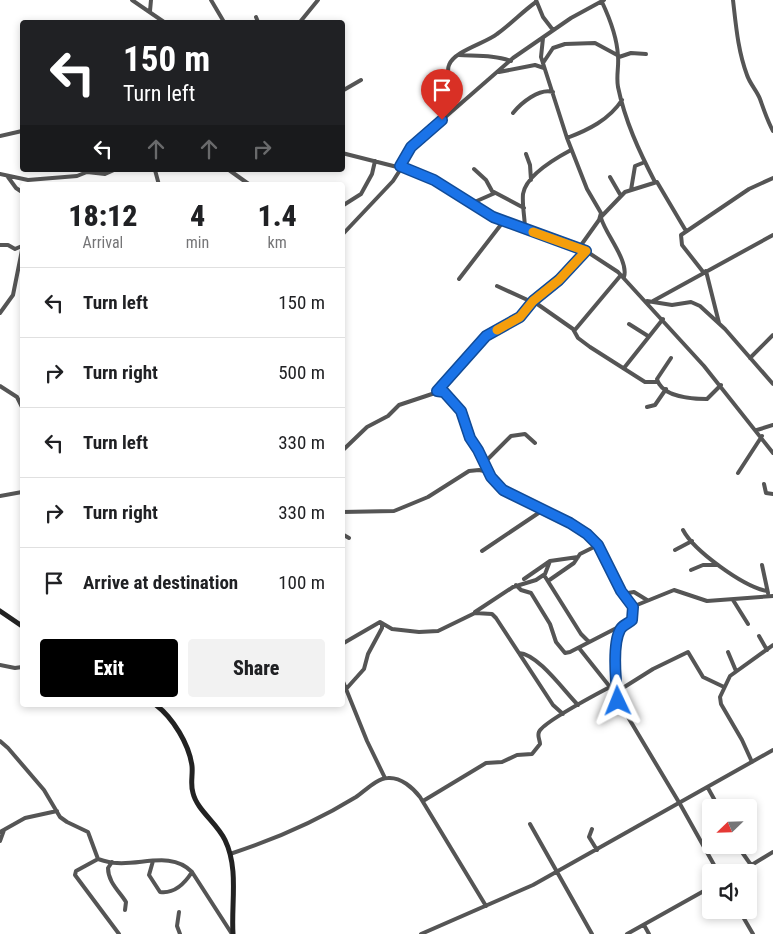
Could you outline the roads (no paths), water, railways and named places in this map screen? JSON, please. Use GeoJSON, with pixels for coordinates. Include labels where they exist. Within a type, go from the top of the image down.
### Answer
{"type":"FeatureCollection","features":[{"type":"Feature","properties":{"kind":"street"},"geometry":{"type":"LineString","coordinates":[[132,0],[150,10],[162,20]]}},
{"type":"Feature","properties":{"kind":"street"},"geometry":{"type":"LineString","coordinates":[[150,10],[151,0]]}},
{"type":"Feature","properties":{"kind":"street"},"geometry":{"type":"LineString","coordinates":[[211,0],[223,20]]}},
{"type":"Feature","properties":{"kind":"street"},"geometry":{"type":"LineString","coordinates":[[302,20],[318,0]]}},
{"type":"Feature","properties":{"kind":"street"},"geometry":{"type":"LineString","coordinates":[[733,0],[738,26],[739,52],[747,76],[760,98],[763,111],[773,131]]}},
{"type":"Feature","properties":{"kind":"street"},"geometry":{"type":"LineString","coordinates":[[455,108],[448,69],[450,63],[459,55],[497,35],[536,1],[543,17],[553,30]]}},
{"type":"Feature","properties":{"kind":"street"},"geometry":{"type":"LineString","coordinates":[[345,232],[393,181],[411,147],[511,61],[553,30],[603,1],[613,26],[619,57],[617,78],[626,120],[655,182],[660,184],[686,231]]}},
{"type":"Feature","properties":{"kind":"street"},"geometry":{"type":"LineString","coordinates":[[542,38],[540,49],[543,63],[571,150],[587,189],[599,209],[600,218],[625,265],[623,276],[574,331]]}},
{"type":"Feature","properties":{"kind":"street"},"geometry":{"type":"LineString","coordinates":[[543,63],[553,48],[565,44],[595,43],[619,57],[631,53],[646,54]]}},
{"type":"Feature","properties":{"kind":"street"},"geometry":{"type":"LineString","coordinates":[[459,55],[485,58],[499,56],[511,61]]}},
{"type":"Feature","properties":{"kind":"street"},"geometry":{"type":"LineString","coordinates":[[497,72],[535,65],[545,69]]}},
{"type":"Feature","properties":{"kind":"street"},"geometry":{"type":"LineString","coordinates":[[345,89],[361,80]]}},
{"type":"Feature","properties":{"kind":"street"},"geometry":{"type":"LineString","coordinates":[[513,113],[524,100],[547,91],[552,92]]}},
{"type":"Feature","properties":{"kind":"street"},"geometry":{"type":"LineString","coordinates":[[567,138],[598,124],[617,108],[622,100]]}},
{"type":"Feature","properties":{"kind":"street"},"geometry":{"type":"LineString","coordinates":[[0,136],[20,131]]}},
{"type":"Feature","properties":{"kind":"street"},"geometry":{"type":"LineString","coordinates":[[525,230],[523,195],[531,180],[548,164],[571,150]]}},
{"type":"Feature","properties":{"kind":"street"},"geometry":{"type":"LineString","coordinates":[[345,154],[401,166],[434,180],[470,204],[503,222],[586,251],[623,276],[721,385],[773,452]]}},
{"type":"Feature","properties":{"kind":"street"},"geometry":{"type":"LineString","coordinates":[[526,154],[530,165],[531,180]]}},
{"type":"Feature","properties":{"kind":"street"},"geometry":{"type":"LineString","coordinates":[[345,204],[361,194],[372,174],[375,161]]}},
{"type":"Feature","properties":{"kind":"street"},"geometry":{"type":"LineString","coordinates":[[631,190],[635,166],[645,162]]}},
{"type":"Feature","properties":{"kind":"street"},"geometry":{"type":"LineString","coordinates":[[474,170],[495,192],[524,208]]}},
{"type":"Feature","properties":{"kind":"street"},"geometry":{"type":"LineString","coordinates":[[0,174],[28,180],[77,176],[91,172],[105,174],[110,172]]}},
{"type":"Feature","properties":{"kind":"street"},"geometry":{"type":"LineString","coordinates":[[232,172],[246,182]]}},
{"type":"Feature","properties":{"kind":"street"},"geometry":{"type":"LineString","coordinates":[[8,176],[20,191]]}},
{"type":"Feature","properties":{"kind":"street"},"geometry":{"type":"LineString","coordinates":[[610,177],[620,196]]}},
{"type":"Feature","properties":{"kind":"street"},"geometry":{"type":"LineString","coordinates":[[719,323],[705,272],[680,242],[681,234],[749,189],[773,178]]}},
{"type":"Feature","properties":{"kind":"street"},"geometry":{"type":"LineString","coordinates":[[579,248],[600,218],[620,196],[655,182]]}},
{"type":"Feature","properties":{"kind":"street"},"geometry":{"type":"LineString","coordinates":[[470,204],[495,192]]}},
{"type":"Feature","properties":{"kind":"street"},"geometry":{"type":"LineString","coordinates":[[459,279],[503,222]]}},
{"type":"Feature","properties":{"kind":"street"},"geometry":{"type":"LineString","coordinates":[[653,301],[773,235]]}},
{"type":"Feature","properties":{"kind":"street"},"geometry":{"type":"LineString","coordinates":[[0,245],[8,245],[15,249],[20,247]]}},
{"type":"Feature","properties":{"kind":"street"},"geometry":{"type":"LineString","coordinates":[[345,448],[367,426],[388,416],[399,405],[437,391],[486,336],[516,320],[533,301],[559,280],[586,251]]}},
{"type":"Feature","properties":{"kind":"street"},"geometry":{"type":"LineString","coordinates":[[0,313],[13,295],[20,260]]}},
{"type":"Feature","properties":{"kind":"street"},"geometry":{"type":"LineString","coordinates":[[497,286],[533,301],[574,331],[578,338],[590,347],[645,382],[658,382],[666,389],[682,397],[707,399],[721,385]]}},
{"type":"Feature","properties":{"kind":"street"},"geometry":{"type":"LineString","coordinates":[[646,301],[672,305],[694,303],[719,323],[773,384]]}},
{"type":"Feature","properties":{"kind":"street"},"geometry":{"type":"LineString","coordinates":[[624,368],[663,319]]}},
{"type":"Feature","properties":{"kind":"street"},"geometry":{"type":"LineString","coordinates":[[629,324],[648,336]]}},
{"type":"Feature","properties":{"kind":"street"},"geometry":{"type":"LineString","coordinates":[[750,358],[773,336]]}},
{"type":"Feature","properties":{"kind":"street"},"geometry":{"type":"LineString","coordinates":[[658,382],[671,358]]}},
{"type":"Feature","properties":{"kind":"street"},"geometry":{"type":"LineString","coordinates":[[0,386],[17,397],[20,403]]}},
{"type":"Feature","properties":{"kind":"street"},"geometry":{"type":"LineString","coordinates":[[647,408],[655,405],[666,389]]}},
{"type":"Feature","properties":{"kind":"street"},"geometry":{"type":"LineString","coordinates":[[437,391],[444,392],[461,411],[468,433],[484,463],[506,493],[579,529],[598,545],[622,594],[633,607],[632,620],[621,628],[618,634],[618,701]]}},
{"type":"Feature","properties":{"kind":"street"},"geometry":{"type":"LineString","coordinates":[[757,430],[773,425]]}},
{"type":"Feature","properties":{"kind":"street"},"geometry":{"type":"LineString","coordinates":[[484,463],[514,435],[525,434],[535,442]]}},
{"type":"Feature","properties":{"kind":"street"},"geometry":{"type":"LineString","coordinates":[[738,473],[762,436]]}},
{"type":"Feature","properties":{"kind":"street"},"geometry":{"type":"LineString","coordinates":[[345,512],[394,511],[428,497],[469,470],[489,472]]}},
{"type":"Feature","properties":{"kind":"street"},"geometry":{"type":"LineString","coordinates":[[764,484],[766,493],[773,494]]}},
{"type":"Feature","properties":{"kind":"street"},"geometry":{"type":"LineString","coordinates":[[0,496],[20,492]]}},
{"type":"Feature","properties":{"kind":"street"},"geometry":{"type":"LineString","coordinates":[[482,551],[543,510]]}},
{"type":"Feature","properties":{"kind":"street"},"geometry":{"type":"LineString","coordinates":[[683,530],[718,565],[748,586],[770,594]]}},
{"type":"Feature","properties":{"kind":"street"},"geometry":{"type":"LineString","coordinates":[[345,536],[349,538]]}},
{"type":"Feature","properties":{"kind":"street"},"geometry":{"type":"LineString","coordinates":[[675,550],[692,541]]}},
{"type":"Feature","properties":{"kind":"street"},"geometry":{"type":"LineString","coordinates":[[548,581],[574,563],[583,551],[598,545]]}},
{"type":"Feature","properties":{"kind":"street"},"geometry":{"type":"LineString","coordinates":[[524,579],[550,561],[578,557]]}},
{"type":"Feature","properties":{"kind":"street"},"geometry":{"type":"LineString","coordinates":[[345,642],[376,623],[382,622],[398,630],[436,631],[473,613],[516,586],[533,581],[544,575],[550,561]]}},
{"type":"Feature","properties":{"kind":"street"},"geometry":{"type":"LineString","coordinates":[[691,570],[703,566],[718,565]]}},
{"type":"Feature","properties":{"kind":"street"},"geometry":{"type":"LineString","coordinates":[[762,565],[770,594]]}},
{"type":"Feature","properties":{"kind":"street"},"geometry":{"type":"LineString","coordinates":[[544,575],[581,634],[589,642]]}},
{"type":"Feature","properties":{"kind":"street"},"geometry":{"type":"LineString","coordinates":[[516,586],[521,590],[531,593],[563,651],[567,653],[632,620]]}},
{"type":"Feature","properties":{"kind":"street"},"geometry":{"type":"LineString","coordinates":[[633,607],[674,590],[707,601],[733,600],[770,594]]}},
{"type":"Feature","properties":{"kind":"street"},"geometry":{"type":"LineString","coordinates":[[622,594],[634,592],[647,600]]}},
{"type":"Feature","properties":{"kind":"street"},"geometry":{"type":"LineString","coordinates":[[733,600],[748,624]]}},
{"type":"Feature","properties":{"kind":"street"},"geometry":{"type":"LineString","coordinates":[[0,611],[20,625]]}},
{"type":"Feature","properties":{"kind":"street"},"geometry":{"type":"LineString","coordinates":[[473,613],[494,616],[553,705],[563,714]]}},
{"type":"Feature","properties":{"kind":"street"},"geometry":{"type":"LineString","coordinates":[[345,682],[364,669],[368,654],[382,628],[382,622]]}},
{"type":"Feature","properties":{"kind":"street"},"geometry":{"type":"LineString","coordinates":[[759,636],[767,650]]}},
{"type":"Feature","properties":{"kind":"street"},"geometry":{"type":"LineString","coordinates":[[752,762],[742,740],[720,704],[728,678],[773,645]]}},
{"type":"Feature","properties":{"kind":"street"},"geometry":{"type":"LineString","coordinates":[[579,648],[610,687],[714,864]]}},
{"type":"Feature","properties":{"kind":"street"},"geometry":{"type":"LineString","coordinates":[[618,692],[653,669],[688,652],[703,677],[724,687]]}},
{"type":"Feature","properties":{"kind":"street"},"geometry":{"type":"LineString","coordinates":[[728,652],[736,671]]}},
{"type":"Feature","properties":{"kind":"street"},"geometry":{"type":"LineString","coordinates":[[518,653],[529,654],[578,705]]}},
{"type":"Feature","properties":{"kind":"street"},"geometry":{"type":"LineString","coordinates":[[0,665],[20,667]]}},
{"type":"Feature","properties":{"kind":"street"},"geometry":{"type":"LineString","coordinates":[[345,686],[366,741],[385,778]]}},
{"type":"Feature","properties":{"kind":"street"},"geometry":{"type":"LineString","coordinates":[[423,801],[486,763],[502,762],[517,755],[532,754],[540,744],[538,733],[541,730],[563,714],[610,687]]}},
{"type":"Feature","properties":{"kind":"street"},"geometry":{"type":"LineString","coordinates":[[159,707],[167,716],[186,746],[192,763],[194,797],[220,830],[230,854],[234,892],[232,934]]}},
{"type":"Feature","properties":{"kind":"street"},"geometry":{"type":"LineString","coordinates":[[0,741],[44,790],[57,811],[67,822],[88,832],[98,859]]}},
{"type":"Feature","properties":{"kind":"street"},"geometry":{"type":"LineString","coordinates":[[421,934],[558,872],[773,750]]}},
{"type":"Feature","properties":{"kind":"street"},"geometry":{"type":"LineString","coordinates":[[230,854],[303,824],[338,807],[385,778],[395,779],[408,785],[423,801],[486,906]]}},
{"type":"Feature","properties":{"kind":"street"},"geometry":{"type":"LineString","coordinates":[[708,788],[714,799]]}},
{"type":"Feature","properties":{"kind":"street"},"geometry":{"type":"LineString","coordinates":[[0,841],[2,831],[25,818],[57,811]]}},
{"type":"Feature","properties":{"kind":"street"},"geometry":{"type":"LineString","coordinates":[[530,824],[592,934]]}},
{"type":"Feature","properties":{"kind":"street"},"geometry":{"type":"LineString","coordinates":[[592,829],[589,837],[597,850]]}},
{"type":"Feature","properties":{"kind":"street"},"geometry":{"type":"LineString","coordinates":[[753,864],[773,852]]}},
{"type":"Feature","properties":{"kind":"street"},"geometry":{"type":"LineString","coordinates":[[119,934],[75,874],[79,869],[98,859],[112,862],[178,862],[192,872],[232,934]]}},
{"type":"Feature","properties":{"kind":"street"},"geometry":{"type":"LineString","coordinates":[[153,861],[149,875],[160,892],[166,893],[180,887],[192,872]]}},
{"type":"Feature","properties":{"kind":"street"},"geometry":{"type":"LineString","coordinates":[[112,862],[108,868],[108,873],[113,884],[126,902],[125,910]]}},
{"type":"Feature","properties":{"kind":"street"},"geometry":{"type":"LineString","coordinates":[[626,934],[702,892]]}},
{"type":"Feature","properties":{"kind":"street"},"geometry":{"type":"LineString","coordinates":[[179,912],[177,926],[180,934]]}},
{"type":"Feature","properties":{"kind":"street"},"geometry":{"type":"LineString","coordinates":[[744,919],[753,934]]}},
{"type":"Feature","properties":{"kind":"street"},"geometry":{"type":"LineString","coordinates":[[644,925],[649,934]]}}]}
